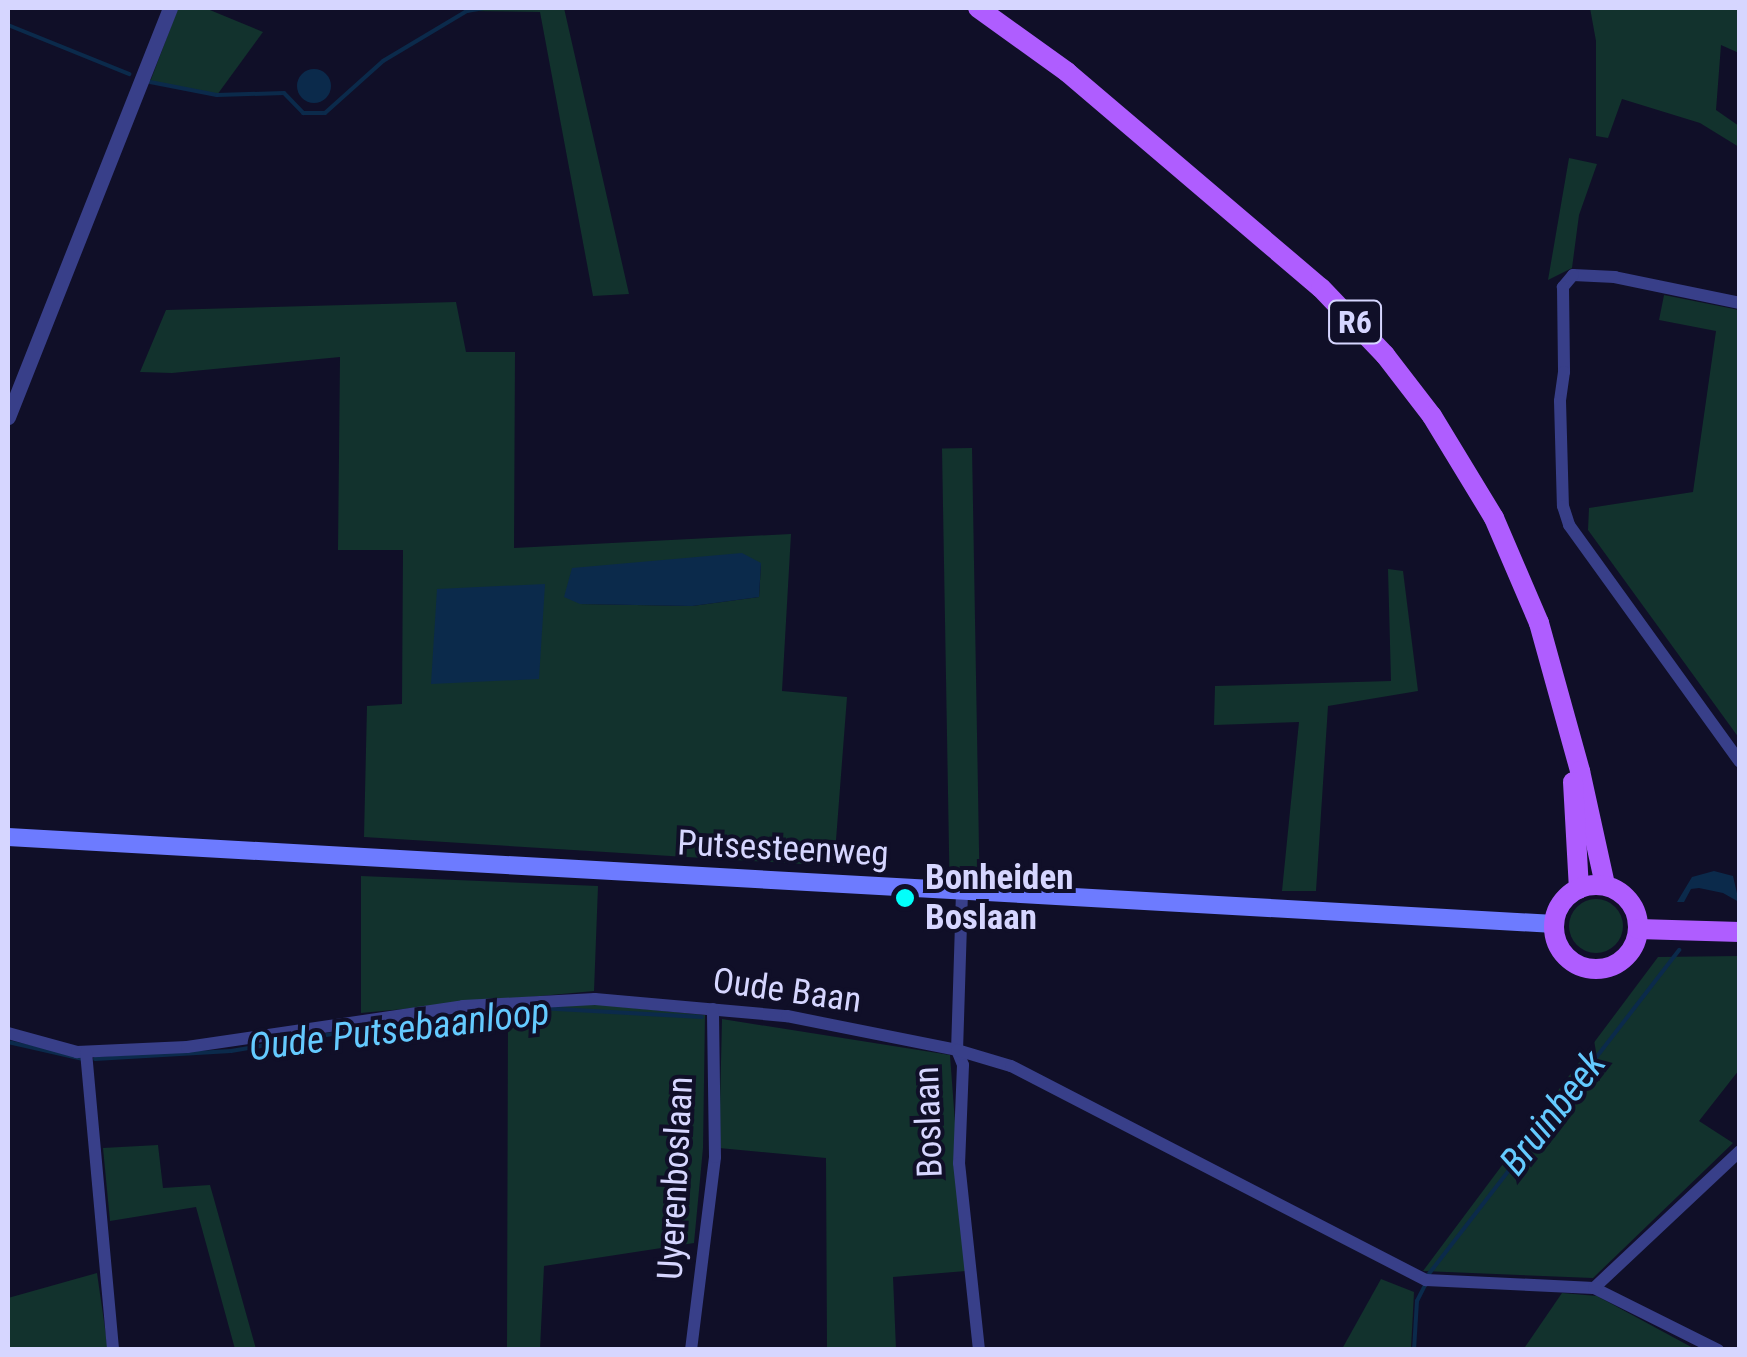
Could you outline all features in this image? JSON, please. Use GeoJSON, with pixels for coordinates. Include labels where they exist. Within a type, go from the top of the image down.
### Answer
{"type":"FeatureCollection","features":[{"type":"Feature","properties":{"kind":"main road","name":"R6"},"geometry":{"type":"LineString","coordinates":[[978,8],[1066,72],[1270,242],[1364,332],[1409,384],[1457,453],[1502,535],[1550,655],[1605,885]]}},
{"type":"Feature","properties":{"kind":"main road","name":"R6"},"geometry":{"type":"LineString","coordinates":[[1574,755],[1579,889]]}},
{"type":"Feature","properties":{"kind":"main road","name":"Putsesteenweg"},"geometry":{"type":"LineString","coordinates":[[8,837],[1555,924]]}},
{"type":"Feature","properties":{"kind":"main road"},"geometry":{"type":"LineString","coordinates":[[1605,885],[1630,902],[1638,929],[1632,950],[1619,962],[1590,968],[1564,954],[1555,924],[1562,904],[1579,889],[1605,885]]}},
{"type":"Feature","properties":{"kind":"main road"},"geometry":{"type":"LineString","coordinates":[[1638,929],[1740,932]]}},
{"type":"Feature","properties":{"kind":"street"},"geometry":{"type":"LineString","coordinates":[[8,418],[170,8]]}},
{"type":"Feature","properties":{"kind":"street"},"geometry":{"type":"LineString","coordinates":[[1740,303],[1615,278],[1584,274],[1567,278],[1560,401],[1563,506],[1569,526],[1740,762]]}},
{"type":"Feature","properties":{"kind":"street","name":"Boslaan"},"geometry":{"type":"LineString","coordinates":[[962,892],[957,1050],[963,1065],[959,1126],[962,1202],[979,1350]]}},
{"type":"Feature","properties":{"kind":"street","name":"Oude Baan"},"geometry":{"type":"LineString","coordinates":[[8,1033],[41,1045],[86,1052],[187,1047],[463,1006],[532,1000],[595,999],[787,1016],[957,1050],[1011,1066],[1426,1280],[1594,1288]]}},
{"type":"Feature","properties":{"kind":"street","name":"Uyerenboslaan"},"geometry":{"type":"LineString","coordinates":[[691,1350],[715,1157],[713,1010]]}},
{"type":"Feature","properties":{"kind":"street"},"geometry":{"type":"LineString","coordinates":[[86,1052],[113,1350]]}},
{"type":"Feature","properties":{"kind":"street"},"geometry":{"type":"LineString","coordinates":[[1718,1350],[1594,1288],[1740,1150]]}},
{"type":"Feature","properties":{"kind":"green space"},"geometry":{"type":"Polygon","coordinates":[[[178,8],[205,8],[263,32],[217,95],[150,82],[178,8]]]}},
{"type":"Feature","properties":{"kind":"green space"},"geometry":{"type":"Polygon","coordinates":[[[564,8],[629,294],[593,296],[540,12],[467,11],[564,8]]]}},
{"type":"Feature","properties":{"kind":"green space"},"geometry":{"type":"Polygon","coordinates":[[[1590,8],[1739,8],[1739,53],[1721,45],[1716,110],[1739,126],[1739,147],[1700,123],[1622,99],[1608,138],[1596,136],[1596,41],[1590,8]]]}},
{"type":"Feature","properties":{"kind":"green space"},"geometry":{"type":"Polygon","coordinates":[[[1569,158],[1597,164],[1579,215],[1572,268],[1548,280],[1569,158]]]}},
{"type":"Feature","properties":{"kind":"green space"},"geometry":{"type":"Polygon","coordinates":[[[1664,295],[1739,310],[1739,738],[1588,530],[1589,508],[1693,492],[1716,331],[1659,320],[1664,295]]]}},
{"type":"Feature","properties":{"kind":"green space"},"geometry":{"type":"Polygon","coordinates":[[[456,302],[466,352],[515,352],[514,548],[791,534],[782,691],[847,697],[834,866],[364,837],[367,706],[402,704],[403,550],[338,550],[340,357],[172,373],[140,372],[166,310],[456,302]],[[761,564],[580,604],[692,606],[759,597],[761,564]]]}},
{"type":"Feature","properties":{"kind":"green space"},"geometry":{"type":"Polygon","coordinates":[[[972,448],[979,871],[949,871],[942,449],[972,448]]]}},
{"type":"Feature","properties":{"kind":"green space"},"geometry":{"type":"Polygon","coordinates":[[[1388,569],[1403,571],[1418,691],[1328,706],[1316,891],[1282,891],[1299,722],[1214,725],[1215,686],[1391,681],[1388,569]]]}},
{"type":"Feature","properties":{"kind":"green space"},"geometry":{"type":"Polygon","coordinates":[[[361,876],[598,886],[594,991],[361,1013],[361,876]]]}},
{"type":"Feature","properties":{"kind":"green space"},"geometry":{"type":"Polygon","coordinates":[[[1596,899],[1615,907],[1623,926],[1615,945],[1596,953],[1577,945],[1569,926],[1577,907],[1596,899]]]}},
{"type":"Feature","properties":{"kind":"green space"},"geometry":{"type":"Polygon","coordinates":[[[1739,956],[1739,1070],[1699,1121],[1733,1143],[1593,1278],[1423,1271],[1658,957],[1739,956]]]}},
{"type":"Feature","properties":{"kind":"green space"},"geometry":{"type":"Polygon","coordinates":[[[582,1003],[705,1015],[703,1148],[694,1243],[544,1266],[540,1349],[507,1350],[508,1010],[582,1003]]]}},
{"type":"Feature","properties":{"kind":"green space"},"geometry":{"type":"Polygon","coordinates":[[[722,1019],[950,1055],[966,1271],[893,1277],[896,1349],[827,1349],[826,1158],[719,1148],[722,1019]]]}},
{"type":"Feature","properties":{"kind":"green space"},"geometry":{"type":"Polygon","coordinates":[[[158,1145],[163,1188],[210,1185],[256,1349],[235,1349],[196,1207],[110,1221],[103,1148],[158,1145]]]}},
{"type":"Feature","properties":{"kind":"green space"},"geometry":{"type":"Polygon","coordinates":[[[97,1273],[108,1349],[8,1350],[8,1298],[97,1273]]]}},
{"type":"Feature","properties":{"kind":"green space"},"geometry":{"type":"Polygon","coordinates":[[[1381,1279],[1414,1292],[1411,1349],[1342,1349],[1381,1279]]]}},
{"type":"Feature","properties":{"kind":"green space"},"geometry":{"type":"Polygon","coordinates":[[[1562,1293],[1597,1296],[1695,1349],[1523,1350],[1562,1293]]]}},
{"type":"Feature","properties":{"kind":"water"},"geometry":{"type":"Polygon","coordinates":[[[314,69],[326,74],[331,86],[326,98],[314,103],[302,98],[297,86],[302,74],[314,69]]]}},
{"type":"Feature","properties":{"kind":"water"},"geometry":{"type":"Polygon","coordinates":[[[742,553],[761,563],[759,597],[692,606],[580,604],[564,597],[572,568],[742,553]]]}},
{"type":"Feature","properties":{"kind":"water"},"geometry":{"type":"Polygon","coordinates":[[[545,584],[539,679],[431,684],[437,589],[545,584]]]}},
{"type":"Feature","properties":{"kind":"water"},"geometry":{"type":"Polygon","coordinates":[[[1714,871],[1733,876],[1739,902],[1723,893],[1699,888],[1691,889],[1684,902],[1677,902],[1692,877],[1714,871]]]}},
{"type":"Feature","properties":{"kind":"waterway"},"geometry":{"type":"LineString","coordinates":[[150,82],[217,95],[284,93],[303,113],[325,113],[383,61],[467,11],[484,8]]}},
{"type":"Feature","properties":{"kind":"waterway"},"geometry":{"type":"LineString","coordinates":[[8,25],[129,74]]}},
{"type":"Feature","properties":{"kind":"waterway","name":"Bruinbeek"},"geometry":{"type":"LineString","coordinates":[[1428,1275],[1679,950]]}},
{"type":"Feature","properties":{"kind":"waterway","name":"Oude Putsebaanloop"},"geometry":{"type":"LineString","coordinates":[[95,1059],[231,1051],[363,1029],[539,1008],[702,1017]]}},
{"type":"Feature","properties":{"kind":"waterway"},"geometry":{"type":"LineString","coordinates":[[8,1042],[83,1059]]}},
{"type":"Feature","properties":{"kind":"waterway","name":"Bruinbeek"},"geometry":{"type":"LineString","coordinates":[[1414,1350],[1417,1301],[1425,1285]]}},
{"type":"Feature","properties":{"kind":"place","name":"Bonheiden Boslaan"},"geometry":{"type":"Point","coordinates":[905,898]}}]}
